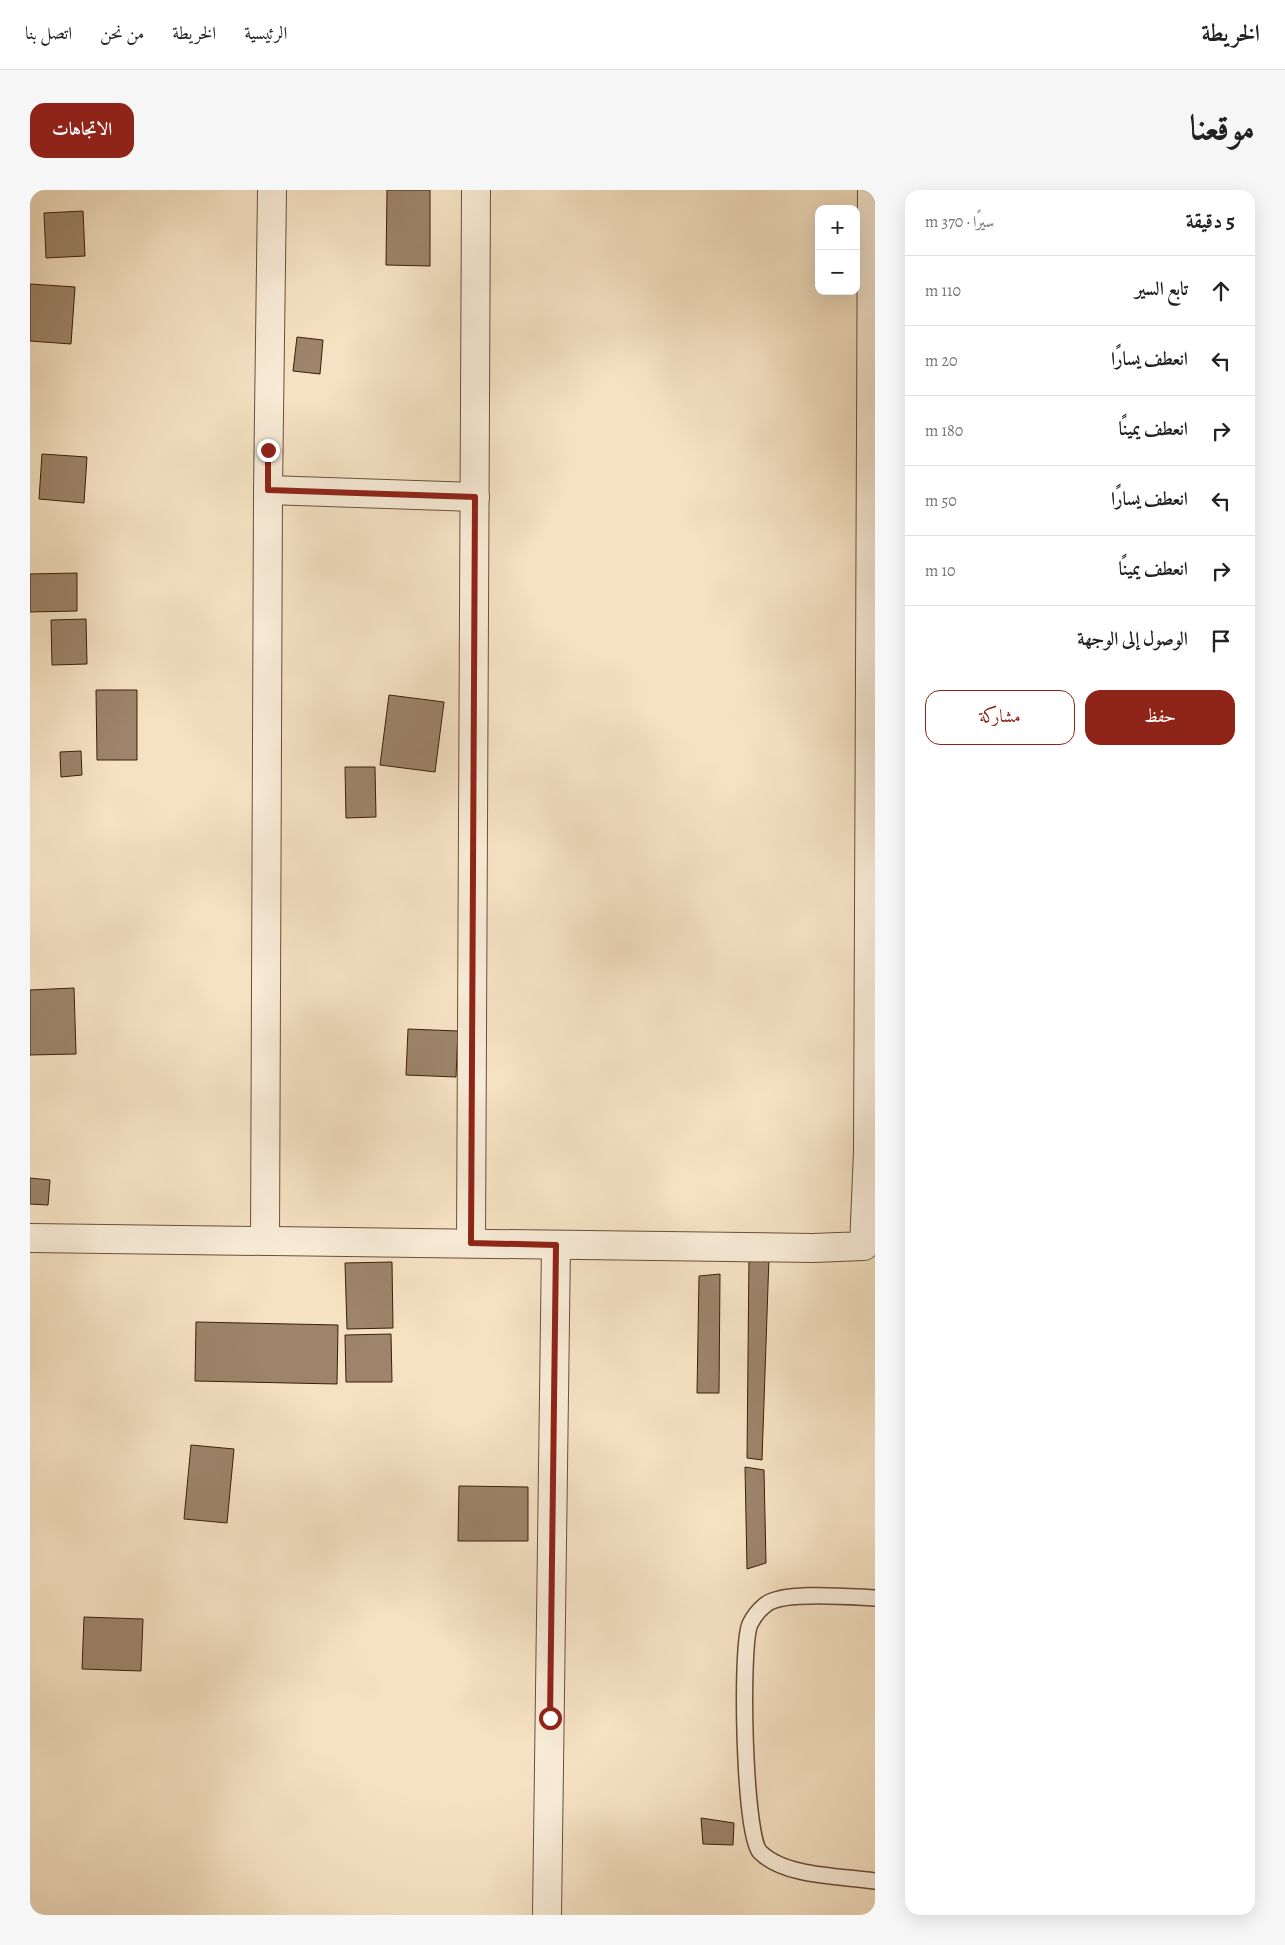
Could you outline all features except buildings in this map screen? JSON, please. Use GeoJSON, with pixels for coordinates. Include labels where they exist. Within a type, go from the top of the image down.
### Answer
{"type":"FeatureCollection","features":[{"type":"Feature","properties":{"kind":"street"},"geometry":{"type":"LineString","coordinates":[[265,1241],[268,490],[272,190]]}},
{"type":"Feature","properties":{"kind":"street"},"geometry":{"type":"LineString","coordinates":[[471,1243],[476,190]]}},
{"type":"Feature","properties":{"kind":"street"},"geometry":{"type":"LineString","coordinates":[[30,1238],[813,1248],[870,1246],[868,1152],[873,729],[872,190]]}},
{"type":"Feature","properties":{"kind":"street"},"geometry":{"type":"LineString","coordinates":[[268,490],[475,497]]}},
{"type":"Feature","properties":{"kind":"street"},"geometry":{"type":"LineString","coordinates":[[547,1915],[556,1245]]}},
{"type":"Feature","properties":{"kind":"lane"},"geometry":{"type":"LineString","coordinates":[[875,1598],[819,1596],[782,1598],[765,1604],[750,1624],[744,1657],[748,1796],[753,1839],[758,1850],[783,1867],[875,1881]]}},
{"type":"Feature","properties":{"kind":"route"},"geometry":{"type":"LineString","coordinates":[[268,450],[268,490],[475,497],[471,1243],[556,1245],[550,1718]]}}]}
